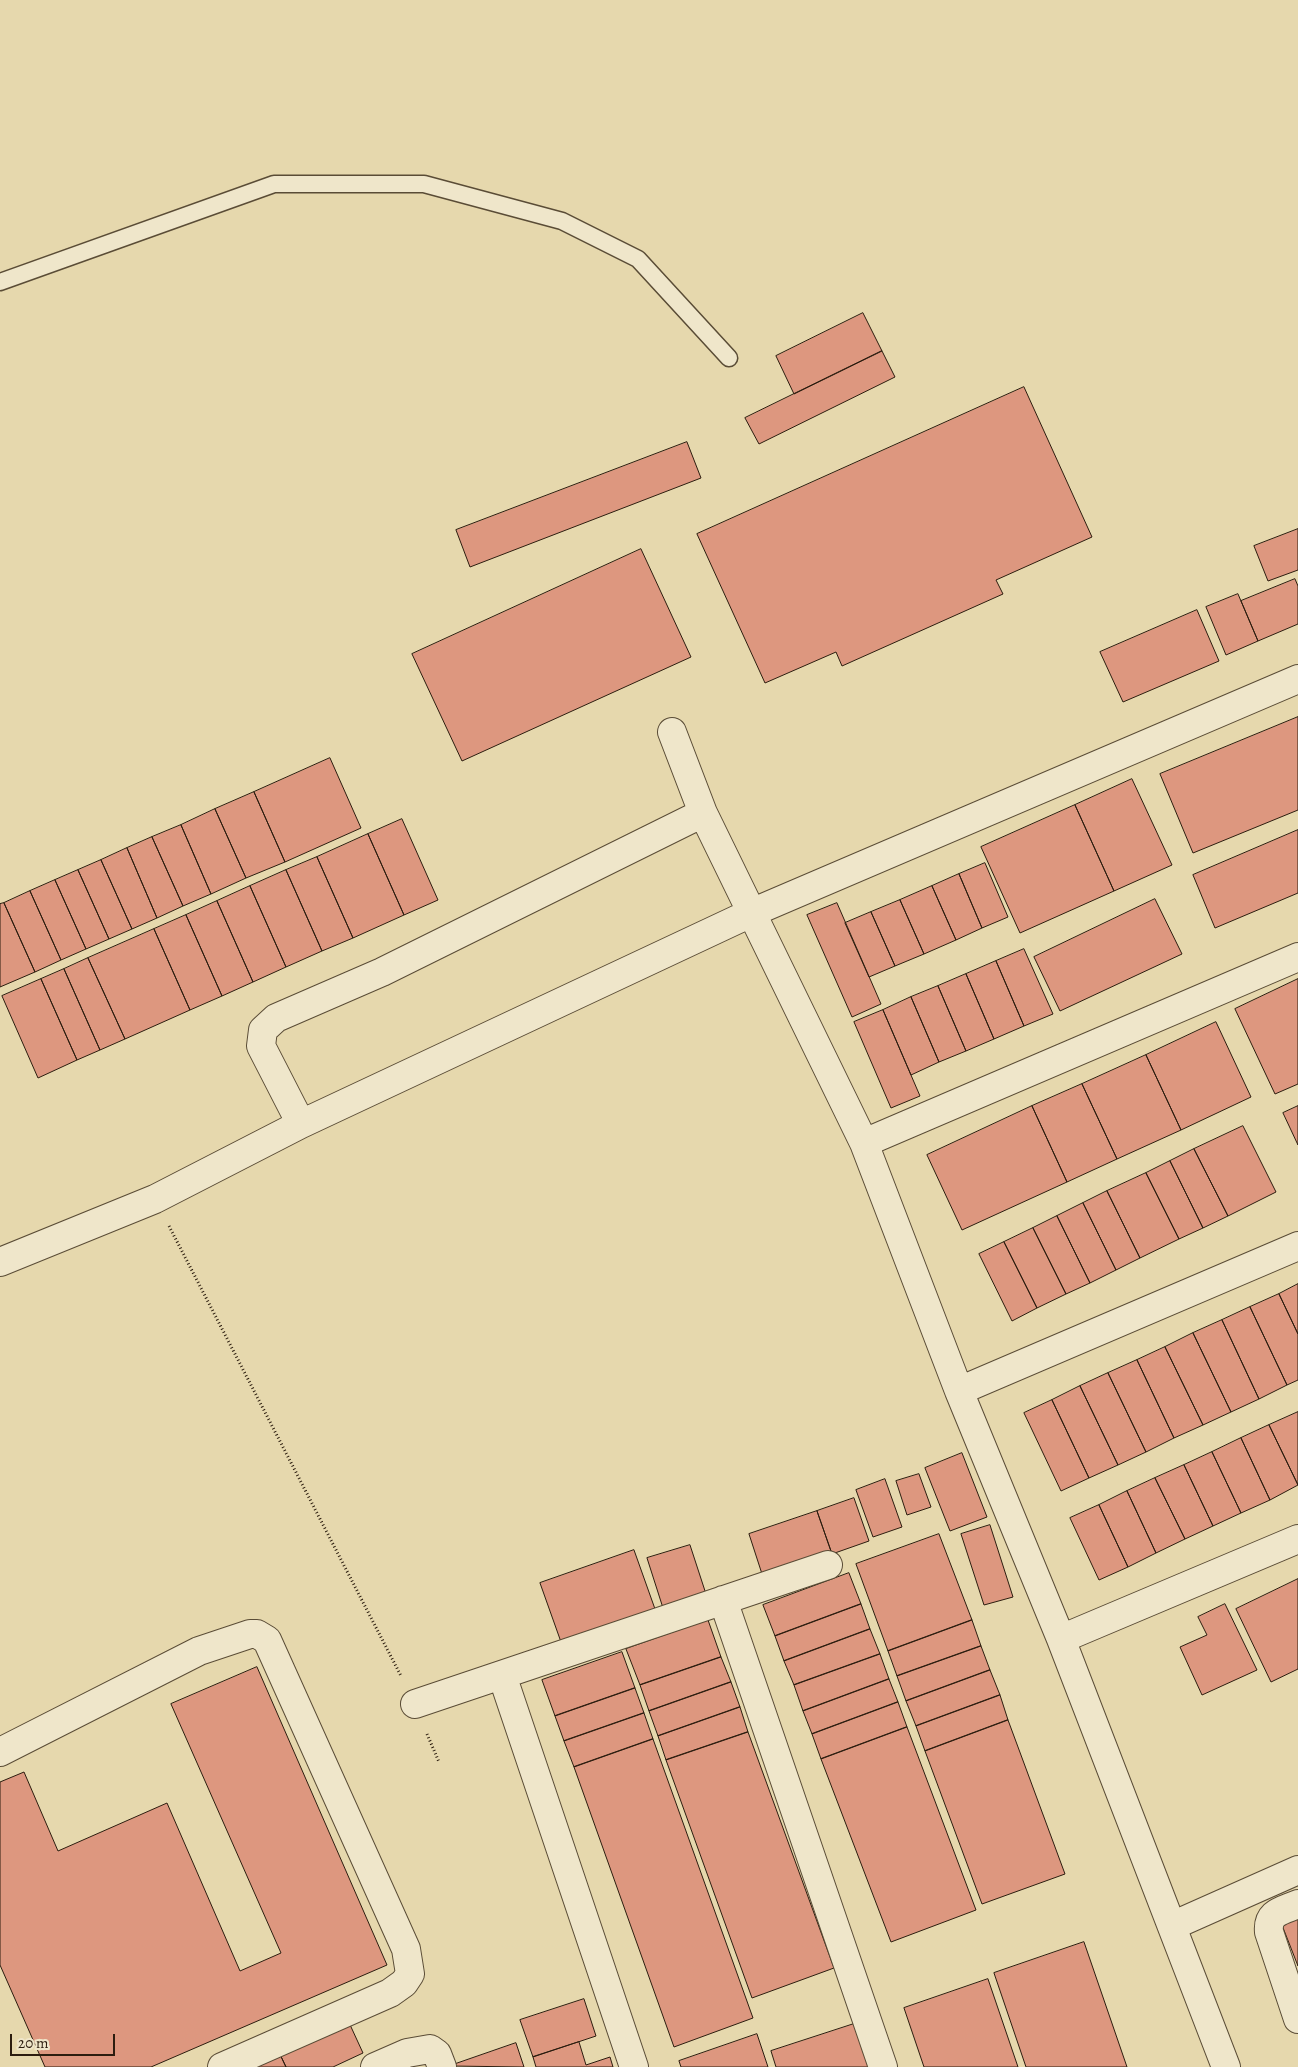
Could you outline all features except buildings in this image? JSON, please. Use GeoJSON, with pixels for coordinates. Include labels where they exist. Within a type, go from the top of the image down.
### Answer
{"type":"FeatureCollection","features":[{"type":"Feature","properties":{"kind":"street"},"geometry":{"type":"LineString","coordinates":[[0,1262],[155,1199],[301,1124],[750,912],[1298,679]]}},
{"type":"Feature","properties":{"kind":"street"},"geometry":{"type":"LineString","coordinates":[[672,732],[704,813],[750,912],[864,1143],[958,1391],[1061,1639],[1226,2067]]}},
{"type":"Feature","properties":{"kind":"street"},"geometry":{"type":"LineString","coordinates":[[301,1124],[261,1046],[262,1030],[276,1018],[382,972],[704,813]]}},
{"type":"Feature","properties":{"kind":"street"},"geometry":{"type":"LineString","coordinates":[[864,1143],[1298,957]]}},
{"type":"Feature","properties":{"kind":"street"},"geometry":{"type":"LineString","coordinates":[[958,1391],[1298,1246]]}},
{"type":"Feature","properties":{"kind":"street"},"geometry":{"type":"LineString","coordinates":[[1061,1639],[1298,1539]]}},
{"type":"Feature","properties":{"kind":"street"},"geometry":{"type":"LineString","coordinates":[[415,1704],[828,1565]]}},
{"type":"Feature","properties":{"kind":"street"},"geometry":{"type":"LineString","coordinates":[[723,1600],[883,2067]]}},
{"type":"Feature","properties":{"kind":"street"},"geometry":{"type":"LineString","coordinates":[[0,1752],[199,1651],[250,1634],[257,1634],[267,1640],[406,1949],[410,1974],[404,1983],[390,1992],[222,2067]]}},
{"type":"Feature","properties":{"kind":"street"},"geometry":{"type":"LineString","coordinates":[[502,1675],[634,2067]]}},
{"type":"Feature","properties":{"kind":"street"},"geometry":{"type":"LineString","coordinates":[[1172,1926],[1298,1870]]}},
{"type":"Feature","properties":{"kind":"street"},"geometry":{"type":"LineString","coordinates":[[1298,1904],[1276,1914],[1269,1919],[1268,1923],[1269,1932],[1298,2019]]}},
{"type":"Feature","properties":{"kind":"street"},"geometry":{"type":"LineString","coordinates":[[375,2067],[407,2052],[430,2049],[437,2054],[442,2067]]}},
{"type":"Feature","properties":{"kind":"lane"},"geometry":{"type":"LineString","coordinates":[[0,282],[274,184],[424,184],[562,221],[638,259],[729,358]]}},
{"type":"Feature","properties":{"kind":"path"},"geometry":{"type":"LineString","coordinates":[[155,1199],[415,1704],[438,1762]]}}]}
